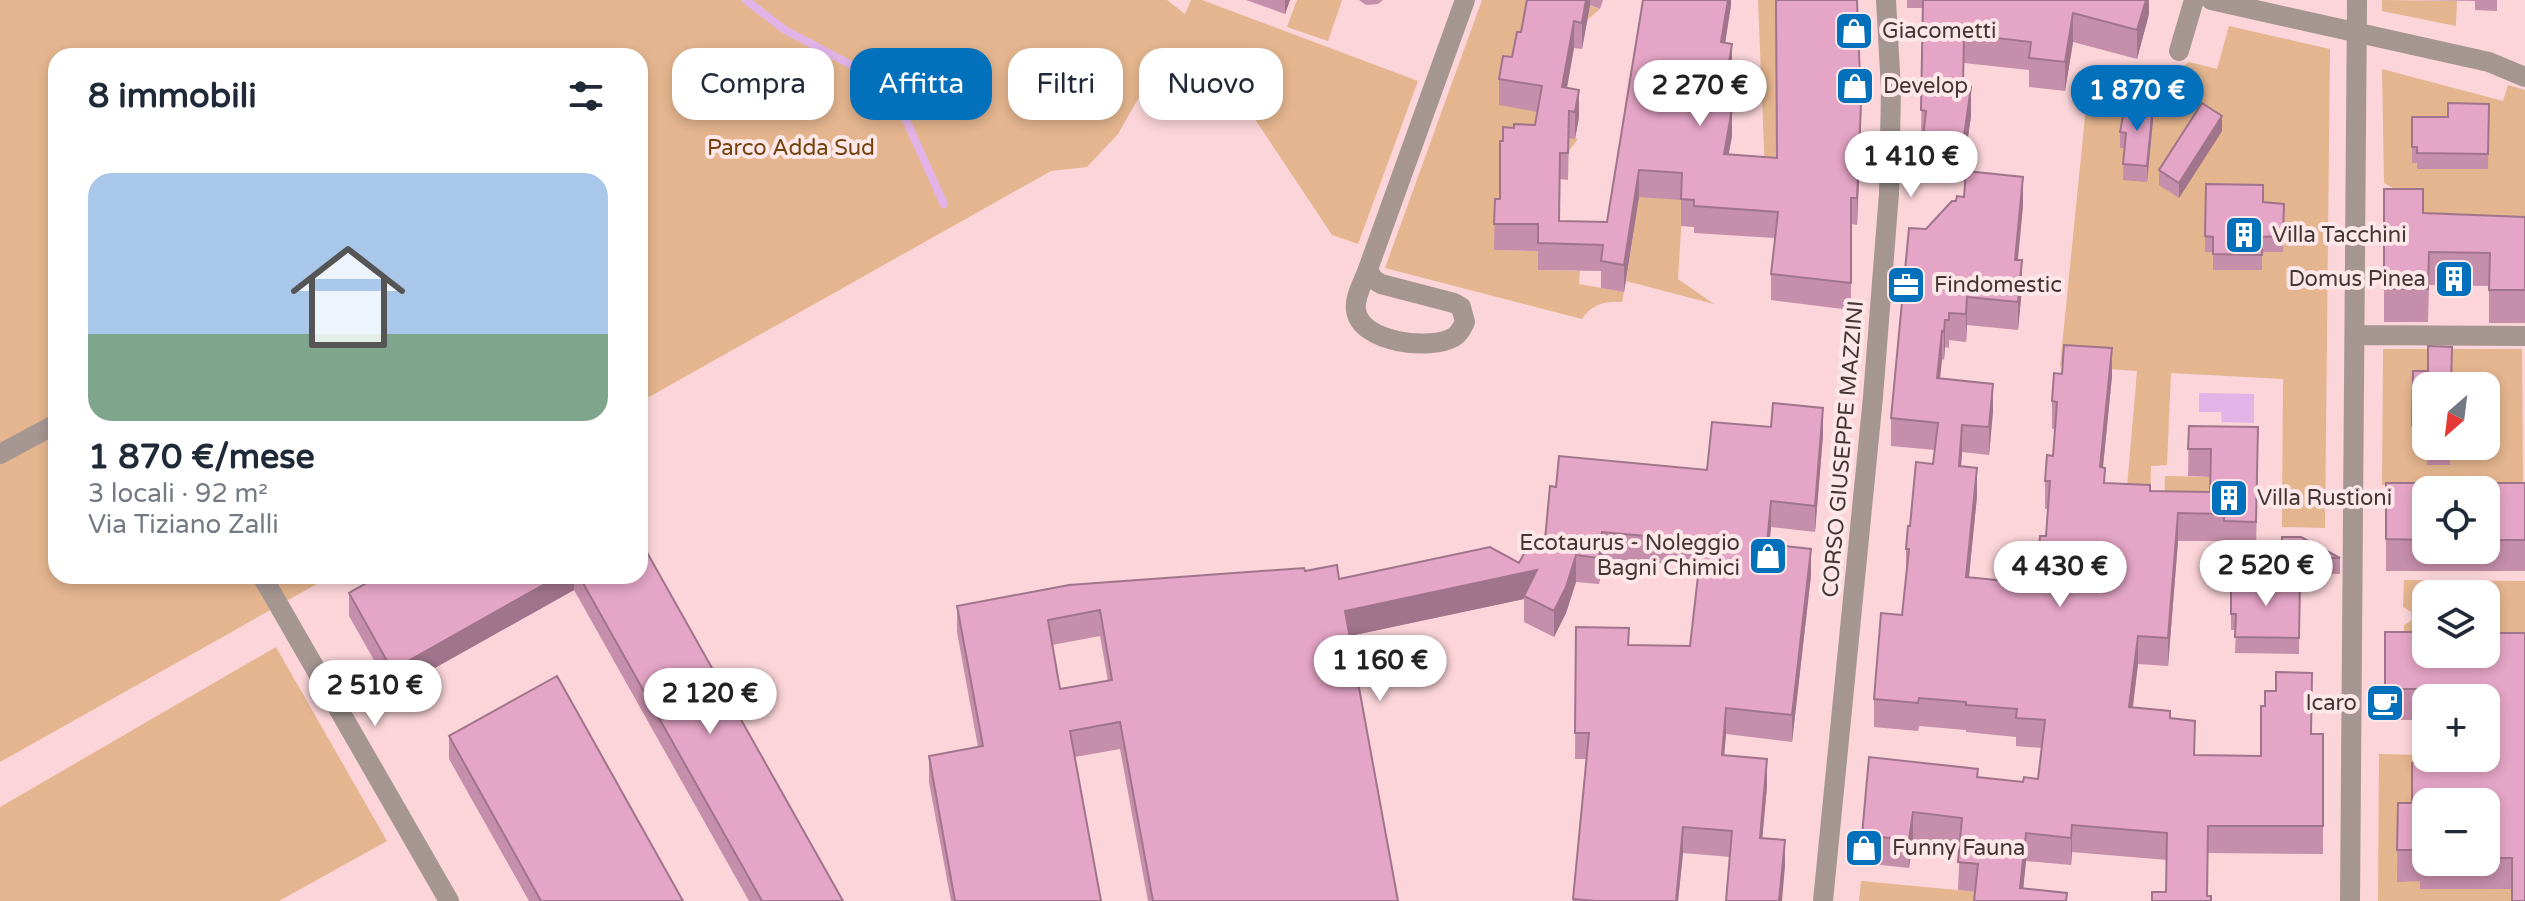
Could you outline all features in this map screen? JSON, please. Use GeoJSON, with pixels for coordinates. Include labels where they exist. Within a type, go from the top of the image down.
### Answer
{"type":"FeatureCollection","features":[{"type":"Feature","properties":{"kind":"street"},"geometry":{"type":"LineString","coordinates":[[1368,269],[1373,279],[1381,284],[1461,307],[1465,322],[1460,331],[1453,338],[1423,344],[1391,340],[1376,333],[1358,318],[1356,309],[1368,269],[1465,0]]}},
{"type":"Feature","properties":{"kind":"street","name":"CORSO GIUSEPPE MAZZINI"},"geometry":{"type":"LineString","coordinates":[[1823,901],[1873,397],[1889,193],[1891,90],[1886,0]]}},
{"type":"Feature","properties":{"kind":"street"},"geometry":{"type":"LineString","coordinates":[[2179,51],[2194,0]]}},
{"type":"Feature","properties":{"kind":"street"},"geometry":{"type":"LineString","coordinates":[[2211,0],[2489,62],[2525,77]]}},
{"type":"Feature","properties":{"kind":"street"},"geometry":{"type":"LineString","coordinates":[[2350,901],[2357,0]]}},
{"type":"Feature","properties":{"kind":"street"},"geometry":{"type":"LineString","coordinates":[[2355,335],[2525,336]]}},
{"type":"Feature","properties":{"kind":"street"},"geometry":{"type":"LineString","coordinates":[[0,454],[48,428]]}},
{"type":"Feature","properties":{"kind":"street"},"geometry":{"type":"LineString","coordinates":[[267,584],[449,901]]}},
{"type":"Feature","properties":{"kind":"green space","name":"Parco Adda Sud"},"geometry":{"type":"Polygon","coordinates":[[[0,0],[1167,0],[1185,14],[1191,0],[1202,0],[1418,81],[1358,244],[1332,235],[1256,120],[1283,120],[1283,48],[1139,48],[1139,98],[1118,134],[1087,167],[1051,171],[648,398],[648,48],[48,48],[48,584],[317,584],[0,762],[0,0]]]}},
{"type":"Feature","properties":{"kind":"green space"},"geometry":{"type":"Polygon","coordinates":[[[1297,0],[1342,0],[1328,41],[1287,27],[1297,0]]]}},
{"type":"Feature","properties":{"kind":"green space"},"geometry":{"type":"Polygon","coordinates":[[[1482,0],[1575,0],[1600,9],[1587,20],[1535,11],[1542,113],[1538,132],[1578,139],[1568,152],[1500,169],[1500,180],[1510,180],[1494,250],[1538,251],[1538,270],[1580,271],[1579,284],[1624,292],[1622,302],[1599,304],[1582,319],[1385,268],[1482,0]]]}},
{"type":"Feature","properties":{"kind":"green space"},"geometry":{"type":"Polygon","coordinates":[[[1758,0],[1776,0],[1778,220],[1682,214],[1678,279],[1714,304],[1626,281],[1639,197],[1765,172],[1758,0]]]}},
{"type":"Feature","properties":{"kind":"green space"},"geometry":{"type":"Polygon","coordinates":[[[2382,0],[2457,1],[2456,26],[2382,11],[2382,0]]]}},
{"type":"Feature","properties":{"kind":"green space"},"geometry":{"type":"Polygon","coordinates":[[[2229,26],[2330,49],[2325,528],[2282,527],[2283,379],[2171,373],[2167,465],[2151,466],[2150,513],[2125,511],[2137,371],[2060,366],[2086,107],[2152,89],[2189,62],[2217,69],[2229,26]]]}},
{"type":"Feature","properties":{"kind":"green space"},"geometry":{"type":"Polygon","coordinates":[[[2382,69],[2503,101],[2508,85],[2525,90],[2525,220],[2399,222],[2398,191],[2384,183],[2382,69]]]}},
{"type":"Feature","properties":{"kind":"green space"},"geometry":{"type":"Polygon","coordinates":[[[2383,349],[2522,349],[2523,486],[2500,486],[2500,476],[2412,476],[2412,485],[2382,485],[2383,349]]]}},
{"type":"Feature","properties":{"kind":"green space"},"geometry":{"type":"Polygon","coordinates":[[[2165,476],[2211,477],[2210,520],[2164,519],[2165,476]]]}},
{"type":"Feature","properties":{"kind":"green space"},"geometry":{"type":"Polygon","coordinates":[[[2404,580],[2412,580],[2412,620],[2411,612],[2403,607],[2404,580]]]}},
{"type":"Feature","properties":{"kind":"green space"},"geometry":{"type":"Polygon","coordinates":[[[2500,581],[2525,581],[2525,655],[2500,655],[2500,581]]]}},
{"type":"Feature","properties":{"kind":"green space"},"geometry":{"type":"Polygon","coordinates":[[[2412,620],[2412,655],[2405,655],[2404,625],[2412,620]]]}},
{"type":"Feature","properties":{"kind":"green space"},"geometry":{"type":"Polygon","coordinates":[[[276,647],[387,841],[279,901],[0,901],[0,807],[276,647]]]}},
{"type":"Feature","properties":{"kind":"green space"},"geometry":{"type":"Polygon","coordinates":[[[2379,754],[2412,755],[2412,772],[2420,772],[2421,788],[2412,788],[2412,828],[2398,881],[2420,881],[2421,889],[2512,889],[2512,901],[2378,901],[2379,754]]]}},
{"type":"Feature","properties":{"kind":"green space"},"geometry":{"type":"Polygon","coordinates":[[[1861,881],[1978,892],[1977,901],[1859,901],[1861,881]]]}},
{"type":"Feature","properties":{"kind":"shaded area"},"geometry":{"type":"Polygon","coordinates":[[[2199,393],[2254,394],[2254,423],[2222,422],[2221,412],[2199,412],[2199,393]]]}},
{"type":"Feature","properties":{"kind":"building"},"geometry":{"type":"Polygon","coordinates":[[[1527,0],[1586,0],[1582,23],[1574,21],[1562,87],[1579,90],[1575,112],[1569,111],[1568,153],[1560,153],[1559,221],[1607,222],[1643,0],[1728,0],[1721,42],[1732,44],[1722,108],[1732,109],[1724,154],[1777,158],[1776,0],[1857,0],[1861,104],[1857,198],[1851,198],[1851,283],[1771,274],[1778,212],[1694,206],[1694,200],[1681,199],[1682,173],[1639,170],[1624,265],[1601,261],[1603,245],[1538,243],[1538,224],[1494,224],[1495,199],[1500,199],[1500,141],[1503,141],[1503,127],[1535,125],[1542,86],[1499,79],[1503,56],[1512,57],[1517,32],[1521,32],[1527,0]]]}},
{"type":"Feature","properties":{"kind":"building"},"geometry":{"type":"Polygon","coordinates":[[[1923,0],[2146,0],[2137,30],[2073,13],[2065,62],[2029,58],[2031,42],[1964,34],[1963,87],[1971,87],[1963,143],[1923,138],[1926,111],[1921,110],[1923,0]]]}},
{"type":"Feature","properties":{"kind":"building"},"geometry":{"type":"Polygon","coordinates":[[[2126,101],[2153,105],[2147,166],[2123,164],[2126,133],[2120,132],[2126,101]]]}},
{"type":"Feature","properties":{"kind":"building"},"geometry":{"type":"Polygon","coordinates":[[[2202,103],[2222,116],[2179,183],[2159,170],[2202,103]]]}},
{"type":"Feature","properties":{"kind":"building"},"geometry":{"type":"Polygon","coordinates":[[[2448,103],[2489,104],[2488,154],[2417,153],[2417,147],[2412,147],[2412,117],[2448,117],[2448,103]]]}},
{"type":"Feature","properties":{"kind":"building"},"geometry":{"type":"Polygon","coordinates":[[[1966,171],[2023,177],[2015,260],[2022,260],[2018,302],[1967,297],[1966,314],[1949,313],[1949,320],[1945,320],[1942,331],[1937,378],[1993,384],[1989,427],[1962,425],[1959,466],[1977,468],[1966,577],[2036,584],[2040,536],[2046,536],[2050,481],[2045,481],[2047,455],[2053,456],[2057,402],[2052,401],[2054,373],[2062,374],[2064,345],[2112,348],[2100,467],[2105,468],[2104,483],[2150,485],[2150,491],[2210,492],[2211,449],[2188,449],[2189,426],[2258,427],[2256,522],[2224,521],[2224,514],[2178,513],[2168,638],[2138,636],[2129,707],[2170,711],[2170,718],[2195,721],[2194,755],[2261,756],[2261,706],[2265,706],[2265,691],[2276,691],[2276,672],[2312,673],[2311,734],[2323,734],[2323,826],[2208,826],[2207,896],[2211,896],[2211,901],[2152,901],[2152,892],[2166,892],[2167,833],[2072,825],[2071,838],[2026,833],[2020,888],[2067,893],[2066,901],[1974,901],[1978,864],[1958,862],[1962,818],[1913,812],[1909,840],[1862,835],[1869,757],[1978,769],[1977,777],[2023,782],[2024,777],[2038,779],[2045,720],[2016,718],[2017,709],[1966,705],[1966,702],[1919,698],[1918,703],[1874,699],[1881,613],[1902,615],[1916,462],[1933,464],[1938,423],[1891,418],[1909,228],[1926,229],[1952,201],[1956,201],[1957,196],[1964,197],[1966,171]]]}},
{"type":"Feature","properties":{"kind":"building","name":"Villa Tacchini"},"geometry":{"type":"Polygon","coordinates":[[[2206,184],[2263,185],[2263,202],[2284,204],[2283,236],[2262,237],[2262,255],[2213,254],[2213,237],[2205,236],[2206,184]]]}},
{"type":"Feature","properties":{"kind":"building"},"geometry":{"type":"Polygon","coordinates":[[[2384,189],[2423,189],[2423,213],[2525,217],[2525,290],[2489,290],[2490,253],[2429,252],[2428,289],[2384,289],[2384,189]]]}},
{"type":"Feature","properties":{"kind":"building"},"geometry":{"type":"Polygon","coordinates":[[[2428,346],[2452,347],[2451,372],[2413,372],[2428,371],[2428,346]]]}},
{"type":"Feature","properties":{"kind":"building"},"geometry":{"type":"Polygon","coordinates":[[[1773,403],[1823,408],[1815,506],[1771,501],[1767,544],[1811,549],[1792,715],[1726,708],[1722,755],[1767,759],[1760,838],[1785,840],[1779,901],[1726,901],[1732,831],[1683,827],[1676,901],[1573,899],[1589,733],[1575,733],[1576,627],[1629,628],[1628,645],[1690,646],[1702,541],[1602,532],[1599,558],[1576,555],[1554,611],[1524,596],[1537,570],[1345,611],[1398,901],[1153,901],[1120,722],[1070,731],[1101,901],[955,901],[929,756],[983,746],[957,606],[1069,585],[1304,568],[1305,571],[1337,565],[1339,579],[1490,547],[1519,563],[1529,544],[1544,550],[1550,486],[1556,487],[1559,456],[1707,470],[1712,422],[1771,427],[1773,403]],[[1100,610],[1048,620],[1060,689],[1112,680],[1100,610]]]}},
{"type":"Feature","properties":{"kind":"building"},"geometry":{"type":"Polygon","coordinates":[[[2386,483],[2412,483],[2412,540],[2386,539],[2386,483]]]}},
{"type":"Feature","properties":{"kind":"building"},"geometry":{"type":"Polygon","coordinates":[[[2500,483],[2525,483],[2525,540],[2500,540],[2500,483]]]}},
{"type":"Feature","properties":{"kind":"building"},"geometry":{"type":"Polygon","coordinates":[[[2282,537],[2301,537],[2340,558],[2282,557],[2282,537]]]}},
{"type":"Feature","properties":{"kind":"building"},"geometry":{"type":"Polygon","coordinates":[[[648,554],[843,901],[762,901],[584,584],[648,584],[648,554]]]}},
{"type":"Feature","properties":{"kind":"building"},"geometry":{"type":"Polygon","coordinates":[[[2231,580],[2300,581],[2299,638],[2235,637],[2236,614],[2231,614],[2231,580]]]}},
{"type":"Feature","properties":{"kind":"building"},"geometry":{"type":"Polygon","coordinates":[[[365,584],[545,584],[392,670],[349,593],[365,584]]]}},
{"type":"Feature","properties":{"kind":"building"},"geometry":{"type":"Polygon","coordinates":[[[2385,632],[2412,632],[2412,668],[2500,668],[2500,633],[2525,633],[2525,901],[2512,901],[2512,858],[2500,858],[2500,788],[2412,788],[2412,772],[2500,772],[2500,684],[2412,684],[2412,689],[2385,689],[2385,632]]]}},
{"type":"Feature","properties":{"kind":"building"},"geometry":{"type":"Polygon","coordinates":[[[557,676],[683,901],[541,901],[449,736],[557,676]]]}},
{"type":"Feature","properties":{"kind":"building"},"geometry":{"type":"Polygon","coordinates":[[[2398,803],[2412,803],[2412,850],[2397,850],[2398,803]]]}},
{"type":"Feature","properties":{"kind":"waterway"},"geometry":{"type":"LineString","coordinates":[[746,0],[785,30],[859,69],[906,120],[944,204]]}},
{"type":"Feature","properties":{"kind":"place","name":"Giacometti"},"geometry":{"type":"Point","coordinates":[1854,31]}},
{"type":"Feature","properties":{"kind":"place","name":"Develop"},"geometry":{"type":"Point","coordinates":[1855,86]}},
{"type":"Feature","properties":{"kind":"place","name":"Villa Tacchini"},"geometry":{"type":"Point","coordinates":[2244,235]}},
{"type":"Feature","properties":{"kind":"place","name":"Domus Pinea"},"geometry":{"type":"Point","coordinates":[2454,279]}},
{"type":"Feature","properties":{"kind":"place","name":"Findomestic"},"geometry":{"type":"Point","coordinates":[1906,285]}},
{"type":"Feature","properties":{"kind":"place","name":"Villa Rustioni"},"geometry":{"type":"Point","coordinates":[2229,498]}},
{"type":"Feature","properties":{"kind":"place","name":"Ecotaurus - Noleggio Bagni Chimici"},"geometry":{"type":"Point","coordinates":[1768,556]}},
{"type":"Feature","properties":{"kind":"place","name":"Icaro"},"geometry":{"type":"Point","coordinates":[2385,703]}},
{"type":"Feature","properties":{"kind":"place","name":"Funny Fauna"},"geometry":{"type":"Point","coordinates":[1864,848]}}]}
